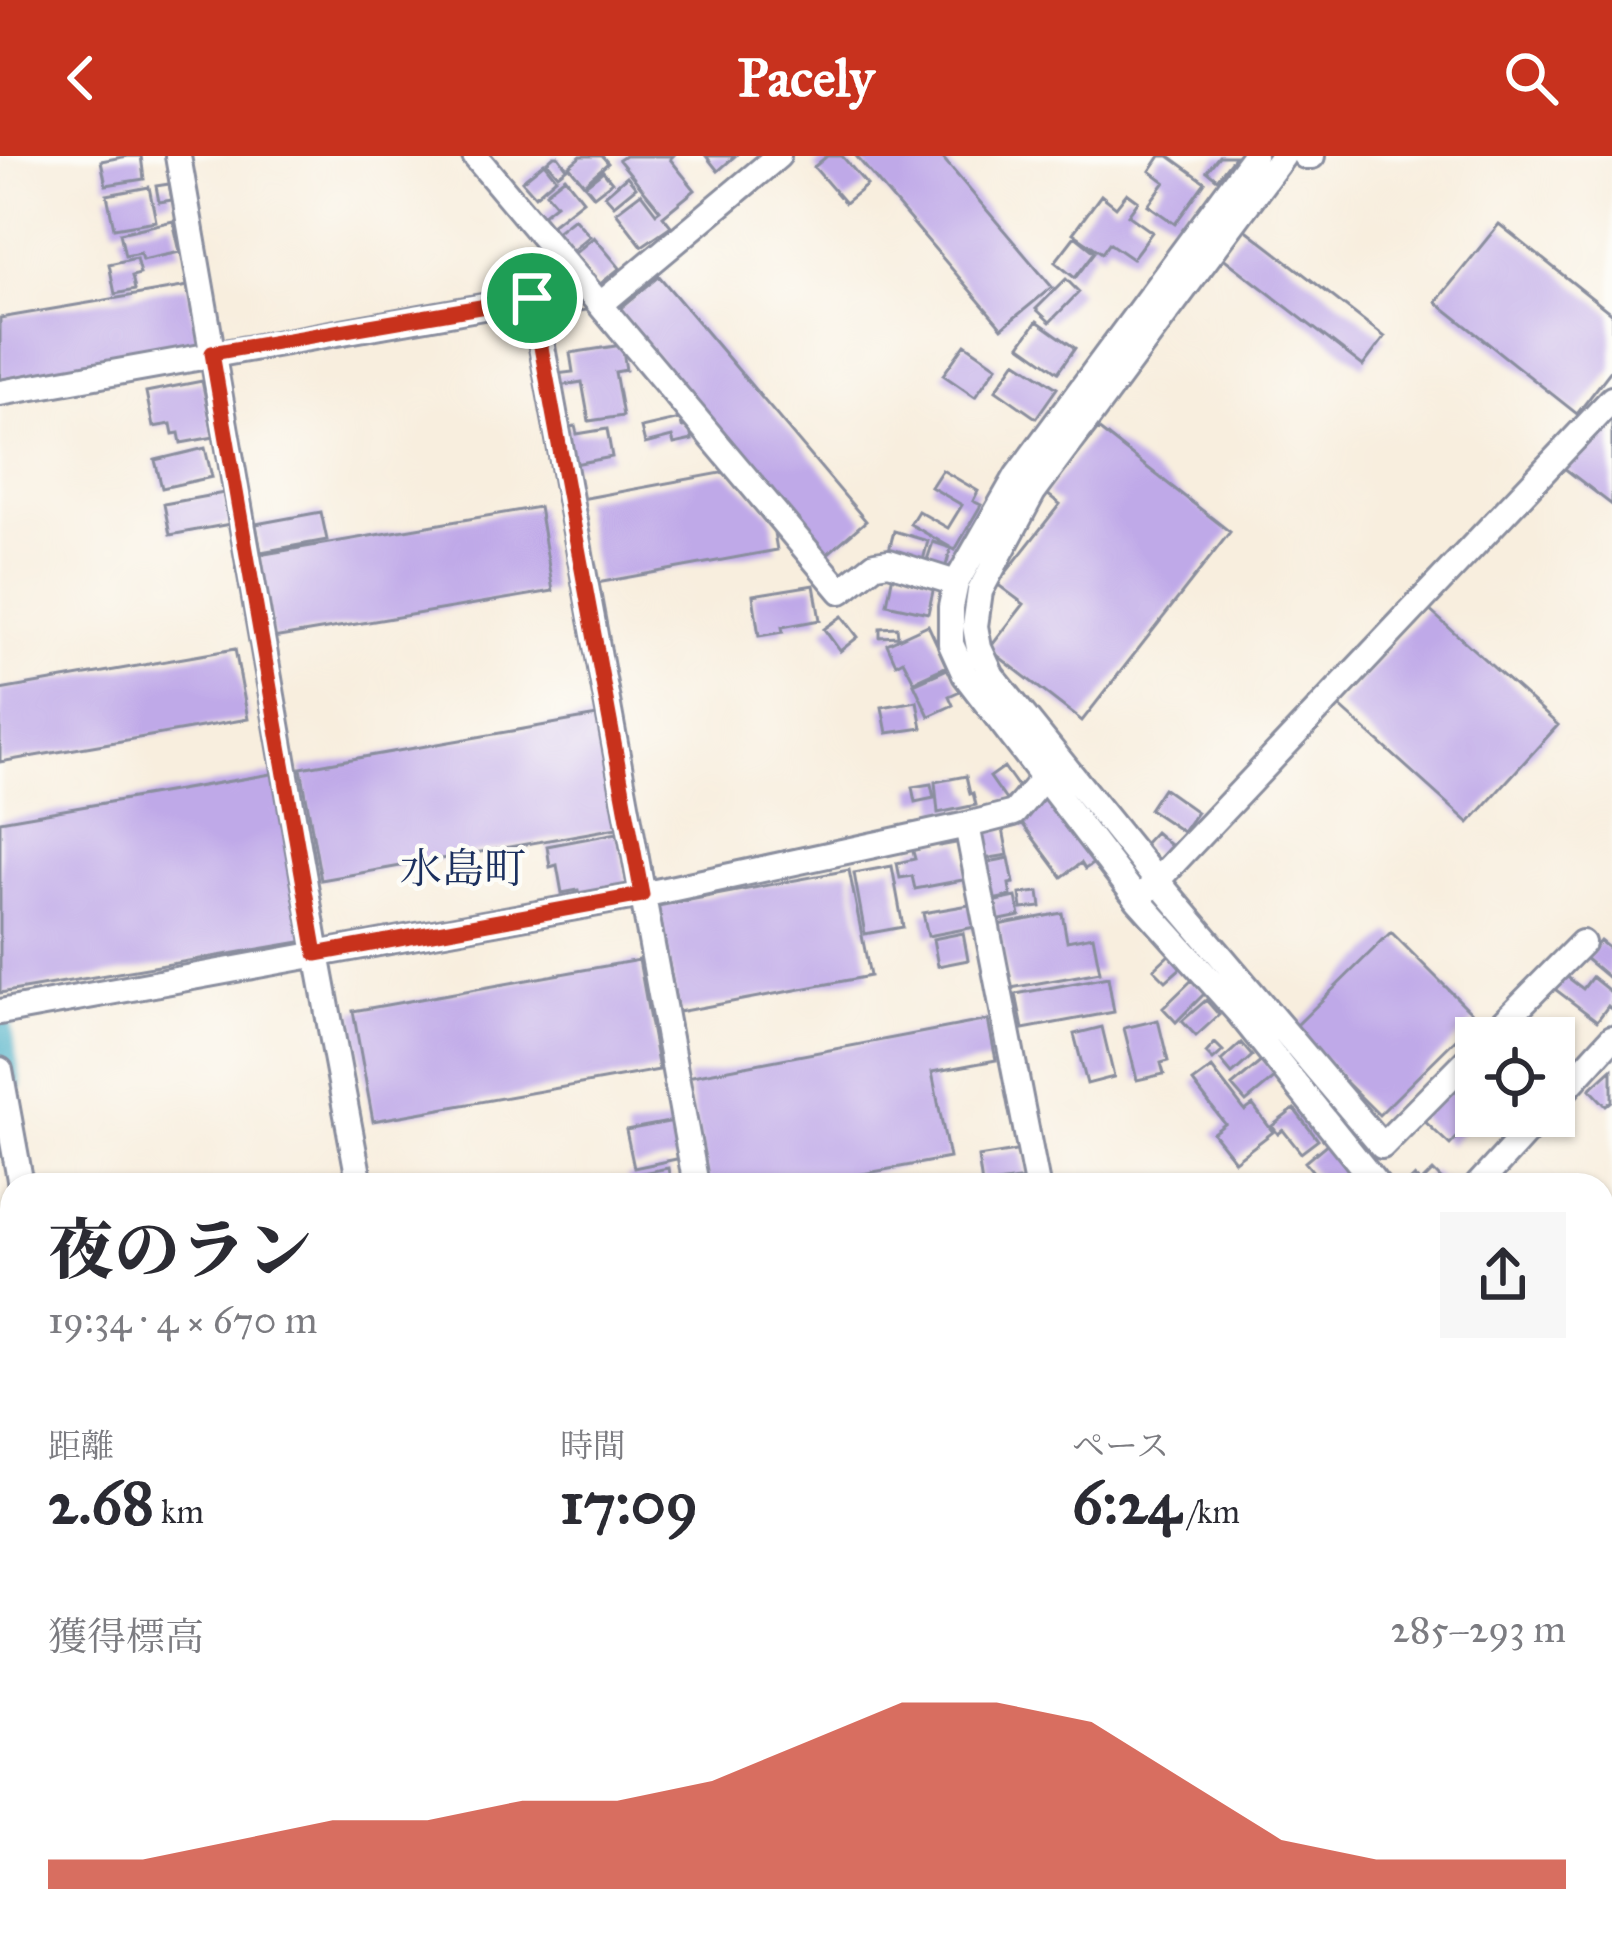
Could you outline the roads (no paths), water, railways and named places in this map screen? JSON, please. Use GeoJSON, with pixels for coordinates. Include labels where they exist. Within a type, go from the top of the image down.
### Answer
{"type":"FeatureCollection","features":[{"type":"Feature","properties":{"kind":"street"},"geometry":{"type":"LineString","coordinates":[[178,156],[358,1173]]}},
{"type":"Feature","properties":{"kind":"street"},"geometry":{"type":"LineString","coordinates":[[476,156],[841,591],[874,564],[889,562],[961,614],[992,676],[1158,882],[1382,1146],[1455,1072]]}},
{"type":"Feature","properties":{"kind":"street"},"geometry":{"type":"LineString","coordinates":[[0,393],[532,298],[592,294],[778,156]]}},
{"type":"Feature","properties":{"kind":"street"},"geometry":{"type":"LineString","coordinates":[[961,614],[980,591],[1033,492],[1259,163]]}},
{"type":"Feature","properties":{"kind":"street"},"geometry":{"type":"LineString","coordinates":[[1259,163],[1017,476],[951,644],[965,674],[1138,899],[1240,1014],[1367,1173]]}},
{"type":"Feature","properties":{"kind":"street"},"geometry":{"type":"LineString","coordinates":[[532,298],[694,1173]]}},
{"type":"Feature","properties":{"kind":"street"},"geometry":{"type":"LineString","coordinates":[[1138,899],[1612,400]]}},
{"type":"Feature","properties":{"kind":"street"},"geometry":{"type":"LineString","coordinates":[[0,1012],[642,895],[967,825],[1014,813],[1045,777]]}},
{"type":"Feature","properties":{"kind":"street"},"geometry":{"type":"LineString","coordinates":[[967,825],[1035,1173]]}},
{"type":"Feature","properties":{"kind":"street"},"geometry":{"type":"LineString","coordinates":[[1510,1017],[1582,943]]}},
{"type":"Feature","properties":{"kind":"street"},"geometry":{"type":"LineString","coordinates":[[1575,1079],[1612,1038]]}},
{"type":"Feature","properties":{"kind":"street"},"geometry":{"type":"LineString","coordinates":[[0,1070],[19,1173]]}},
{"type":"Feature","properties":{"kind":"street"},"geometry":{"type":"LineString","coordinates":[[1489,1173],[1522,1137]]}},
{"type":"Feature","properties":{"kind":"waterway"},"geometry":{"type":"LineString","coordinates":[[971,666],[962,637],[963,610],[984,556]]}},
{"type":"Feature","properties":{"kind":"waterway"},"geometry":{"type":"LineString","coordinates":[[1069,792],[1128,863]]}},
{"type":"Feature","properties":{"kind":"waterway"},"geometry":{"type":"LineString","coordinates":[[1153,894],[1215,970]]}},
{"type":"Feature","properties":{"kind":"waterway"},"geometry":{"type":"LineString","coordinates":[[2,1024],[13,1084]]}},
{"type":"Feature","properties":{"kind":"district","name":"水島町"},"geometry":{"type":"Point","coordinates":[463,869]}}]}
